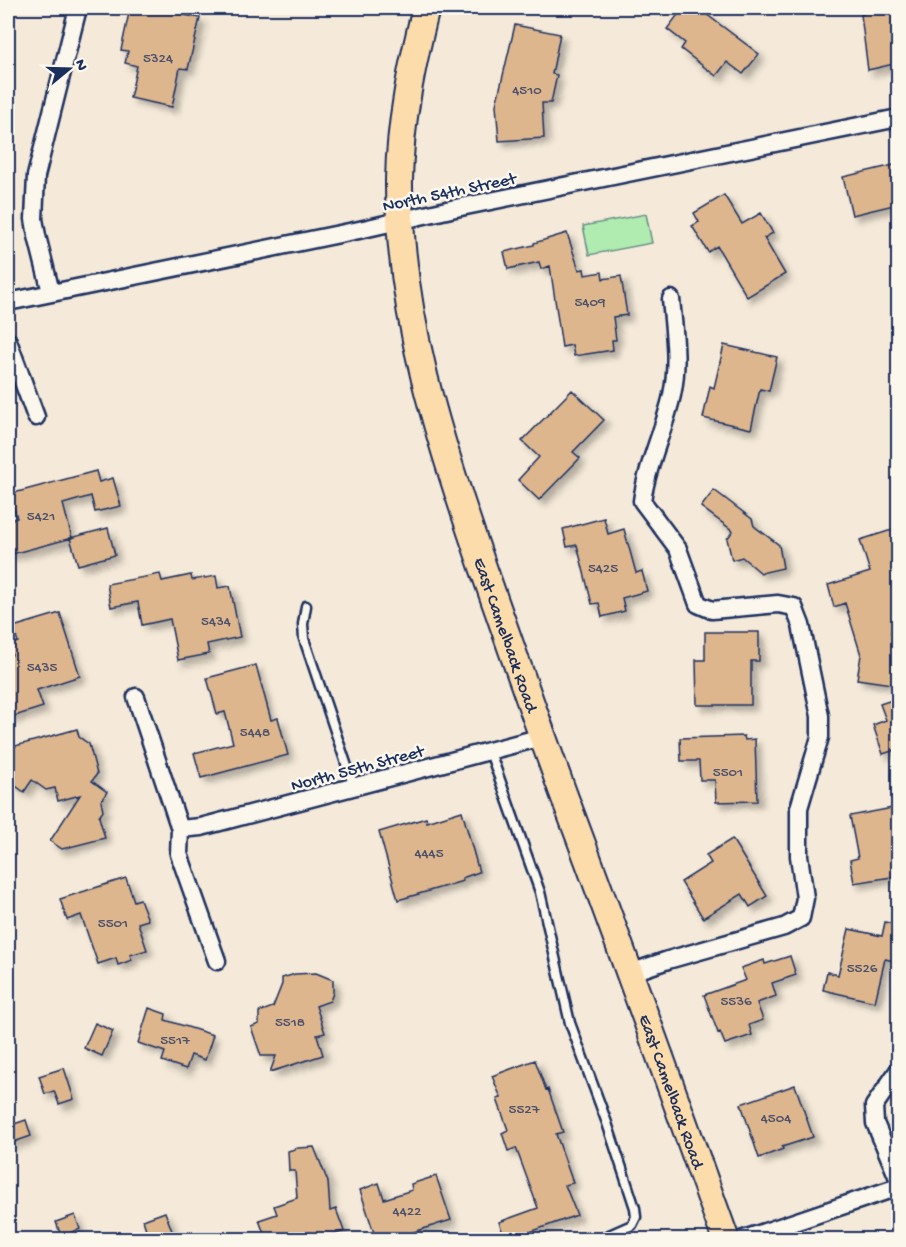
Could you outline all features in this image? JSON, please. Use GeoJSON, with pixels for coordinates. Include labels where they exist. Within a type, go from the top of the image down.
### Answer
{"type":"FeatureCollection","features":[{"type":"Feature","properties":{"kind":"main road","name":"East Camelback Road"},"geometry":{"type":"LineString","coordinates":[[426,8],[409,83],[401,145],[400,221],[406,288],[413,327],[440,440],[542,737],[726,1239]]}},
{"type":"Feature","properties":{"kind":"street"},"geometry":{"type":"LineString","coordinates":[[51,292],[34,219],[36,176],[78,8]]}},
{"type":"Feature","properties":{"kind":"street","name":"North 54th Street"},"geometry":{"type":"LineString","coordinates":[[8,302],[898,118]]}},
{"type":"Feature","properties":{"kind":"street"},"geometry":{"type":"LineString","coordinates":[[630,973],[784,927],[801,918],[805,898],[799,855],[799,808],[820,737],[820,716],[801,625],[794,607],[778,604],[712,610],[698,604],[678,549],[642,501],[644,484],[672,395],[675,376],[677,357],[671,299]]}},
{"type":"Feature","properties":{"kind":"street"},"geometry":{"type":"LineString","coordinates":[[8,341],[36,417]]}},
{"type":"Feature","properties":{"kind":"street"},"geometry":{"type":"LineString","coordinates":[[136,697],[180,829],[179,854],[217,961]]}},
{"type":"Feature","properties":{"kind":"street","name":"North 55th Street"},"geometry":{"type":"LineString","coordinates":[[180,829],[201,827],[542,737]]}},
{"type":"Feature","properties":{"kind":"street"},"geometry":{"type":"LineString","coordinates":[[898,1071],[874,1106],[875,1123],[898,1179]]}},
{"type":"Feature","properties":{"kind":"street"},"geometry":{"type":"LineString","coordinates":[[741,1239],[898,1187]]}},
{"type":"Feature","properties":{"kind":"lane"},"geometry":{"type":"LineString","coordinates":[[306,606],[303,624],[304,639],[354,788]]}},
{"type":"Feature","properties":{"kind":"lane"},"geometry":{"type":"LineString","coordinates":[[490,752],[540,892],[570,1023],[635,1208],[636,1217],[632,1225],[598,1239]]}},
{"type":"Feature","properties":{"kind":"green space"},"geometry":{"type":"Polygon","coordinates":[[[646,214],[652,243],[589,255],[583,226],[646,214]]]}},
{"type":"Feature","properties":{"kind":"building"},"geometry":{"type":"Polygon","coordinates":[[[130,8],[149,8],[200,18],[188,69],[180,68],[172,107],[130,98],[137,66],[125,63],[128,51],[121,50],[130,8]]]}},
{"type":"Feature","properties":{"kind":"building"},"geometry":{"type":"Polygon","coordinates":[[[683,8],[698,8],[759,54],[743,74],[727,62],[716,76],[681,49],[685,43],[667,29],[683,8]]]}},
{"type":"Feature","properties":{"kind":"building"},"geometry":{"type":"Polygon","coordinates":[[[873,8],[898,8],[898,63],[868,70],[861,15],[873,8]]]}},
{"type":"Feature","properties":{"kind":"building"},"geometry":{"type":"Polygon","coordinates":[[[515,25],[560,34],[552,74],[557,75],[551,103],[542,103],[544,138],[499,141],[496,105],[515,25]]]}},
{"type":"Feature","properties":{"kind":"building"},"geometry":{"type":"Polygon","coordinates":[[[898,164],[898,204],[852,215],[843,177],[898,164]]]}},
{"type":"Feature","properties":{"kind":"building"},"geometry":{"type":"Polygon","coordinates":[[[724,195],[742,224],[761,213],[773,233],[764,238],[785,274],[747,297],[717,246],[708,252],[692,226],[699,222],[694,213],[724,195]]]}},
{"type":"Feature","properties":{"kind":"building"},"geometry":{"type":"Polygon","coordinates":[[[567,233],[579,270],[584,269],[585,275],[602,272],[603,279],[621,276],[627,315],[613,317],[616,340],[612,340],[613,350],[574,356],[572,345],[562,347],[550,266],[541,269],[539,262],[508,269],[504,252],[534,245],[534,243],[567,233]]]}},
{"type":"Feature","properties":{"kind":"building"},"geometry":{"type":"Polygon","coordinates":[[[724,345],[777,357],[769,391],[760,389],[751,429],[703,418],[710,386],[714,388],[724,345]]]}},
{"type":"Feature","properties":{"kind":"building"},"geometry":{"type":"Polygon","coordinates":[[[572,390],[604,420],[573,452],[580,458],[539,500],[518,480],[539,457],[522,441],[572,390]]]}},
{"type":"Feature","properties":{"kind":"building"},"geometry":{"type":"Polygon","coordinates":[[[96,471],[99,482],[113,478],[121,506],[95,512],[91,496],[63,504],[72,538],[8,555],[8,520],[17,518],[10,494],[96,471]]]}},
{"type":"Feature","properties":{"kind":"building"},"geometry":{"type":"Polygon","coordinates":[[[714,490],[752,519],[754,526],[779,545],[783,568],[761,573],[742,557],[732,560],[727,539],[733,531],[701,507],[714,490]]]}},
{"type":"Feature","properties":{"kind":"building"},"geometry":{"type":"Polygon","coordinates":[[[604,518],[608,534],[624,529],[636,573],[642,571],[647,591],[622,598],[625,611],[602,617],[599,603],[592,604],[577,545],[567,547],[563,529],[604,518]]]}},
{"type":"Feature","properties":{"kind":"building"},"geometry":{"type":"Polygon","coordinates":[[[108,528],[115,555],[78,565],[70,538],[108,528]]]}},
{"type":"Feature","properties":{"kind":"building"},"geometry":{"type":"Polygon","coordinates":[[[898,528],[898,595],[895,598],[891,634],[898,635],[898,685],[857,679],[861,655],[845,603],[834,607],[828,585],[870,572],[860,540],[898,528]]]}},
{"type":"Feature","properties":{"kind":"building"},"geometry":{"type":"Polygon","coordinates":[[[160,574],[162,581],[191,575],[192,580],[216,576],[218,588],[230,586],[240,637],[207,644],[209,654],[178,660],[170,619],[142,625],[138,602],[111,607],[107,584],[160,574]]]}},
{"type":"Feature","properties":{"kind":"building"},"geometry":{"type":"Polygon","coordinates":[[[60,613],[80,676],[37,690],[43,707],[8,718],[8,656],[12,655],[9,645],[18,642],[13,627],[60,613]]]}},
{"type":"Feature","properties":{"kind":"building"},"geometry":{"type":"Polygon","coordinates":[[[705,632],[759,632],[759,661],[751,661],[751,705],[697,705],[696,660],[705,660],[705,632]]]}},
{"type":"Feature","properties":{"kind":"building"},"geometry":{"type":"Polygon","coordinates":[[[256,665],[271,720],[278,718],[288,755],[201,778],[194,753],[233,743],[225,712],[217,714],[207,678],[256,665]]]}},
{"type":"Feature","properties":{"kind":"building"},"geometry":{"type":"Polygon","coordinates":[[[898,698],[898,749],[883,754],[873,725],[886,720],[880,704],[898,698]]]}},
{"type":"Feature","properties":{"kind":"building"},"geometry":{"type":"Polygon","coordinates":[[[77,729],[79,737],[89,744],[97,774],[92,781],[107,792],[101,801],[103,811],[99,817],[105,838],[62,849],[50,841],[80,795],[58,801],[55,788],[46,790],[32,780],[24,792],[13,784],[8,763],[8,748],[77,729]]]}},
{"type":"Feature","properties":{"kind":"building"},"geometry":{"type":"Polygon","coordinates":[[[744,736],[745,740],[755,739],[757,801],[716,802],[715,780],[700,780],[699,761],[681,761],[680,738],[744,736]]]}},
{"type":"Feature","properties":{"kind":"building"},"geometry":{"type":"Polygon","coordinates":[[[898,807],[898,876],[854,883],[850,860],[858,858],[850,816],[898,807]]]}},
{"type":"Feature","properties":{"kind":"building"},"geometry":{"type":"Polygon","coordinates":[[[462,811],[479,872],[462,878],[463,881],[398,900],[379,832],[426,818],[427,822],[462,811]]]}},
{"type":"Feature","properties":{"kind":"building"},"geometry":{"type":"Polygon","coordinates":[[[732,839],[767,896],[750,907],[742,894],[703,918],[681,882],[711,863],[706,855],[732,839]]]}},
{"type":"Feature","properties":{"kind":"building"},"geometry":{"type":"Polygon","coordinates":[[[126,878],[134,901],[140,899],[148,920],[138,923],[147,950],[130,955],[132,960],[118,965],[116,958],[98,964],[81,915],[67,920],[60,899],[126,878]]]}},
{"type":"Feature","properties":{"kind":"building"},"geometry":{"type":"Polygon","coordinates":[[[885,922],[898,925],[898,962],[885,959],[875,1002],[823,990],[827,972],[838,975],[849,929],[882,936],[885,922]]]}},
{"type":"Feature","properties":{"kind":"building"},"geometry":{"type":"Polygon","coordinates":[[[790,956],[796,975],[772,983],[776,996],[757,1003],[763,1020],[749,1025],[752,1035],[725,1044],[720,1032],[718,1033],[704,995],[746,980],[741,968],[764,960],[765,964],[790,956]]]}},
{"type":"Feature","properties":{"kind":"building"},"geometry":{"type":"Polygon","coordinates":[[[316,973],[333,980],[333,993],[330,1001],[316,1006],[325,1033],[317,1035],[323,1055],[270,1072],[276,1056],[261,1056],[251,1027],[259,1024],[259,1012],[273,1007],[282,978],[295,974],[316,973]]]}},
{"type":"Feature","properties":{"kind":"building"},"geometry":{"type":"Polygon","coordinates":[[[149,1008],[166,1014],[165,1020],[213,1035],[205,1060],[191,1055],[186,1069],[162,1061],[165,1052],[138,1043],[149,1008]]]}},
{"type":"Feature","properties":{"kind":"building"},"geometry":{"type":"Polygon","coordinates":[[[95,1023],[113,1031],[102,1056],[84,1048],[95,1023]]]}},
{"type":"Feature","properties":{"kind":"building"},"geometry":{"type":"Polygon","coordinates":[[[535,1060],[563,1132],[556,1134],[573,1183],[565,1185],[577,1215],[511,1239],[505,1239],[499,1222],[538,1208],[516,1148],[508,1151],[502,1133],[508,1130],[497,1099],[501,1098],[492,1076],[535,1060]]]}},
{"type":"Feature","properties":{"kind":"building"},"geometry":{"type":"Polygon","coordinates":[[[64,1068],[74,1099],[59,1104],[54,1091],[45,1094],[39,1076],[64,1068]]]}},
{"type":"Feature","properties":{"kind":"building"},"geometry":{"type":"Polygon","coordinates":[[[795,1085],[813,1137],[782,1147],[783,1149],[759,1158],[741,1104],[795,1085]]]}},
{"type":"Feature","properties":{"kind":"building"},"geometry":{"type":"Polygon","coordinates":[[[26,1120],[31,1136],[8,1144],[8,1126],[26,1120]]]}},
{"type":"Feature","properties":{"kind":"building"},"geometry":{"type":"Polygon","coordinates":[[[314,1147],[328,1182],[330,1211],[336,1209],[344,1231],[333,1235],[335,1239],[266,1239],[259,1220],[277,1214],[274,1206],[297,1198],[295,1171],[289,1171],[288,1151],[314,1147]]]}},
{"type":"Feature","properties":{"kind":"building"},"geometry":{"type":"Polygon","coordinates":[[[436,1176],[451,1220],[392,1239],[376,1239],[360,1190],[379,1183],[384,1199],[412,1190],[411,1184],[436,1176]]]}},
{"type":"Feature","properties":{"kind":"building"},"geometry":{"type":"Polygon","coordinates":[[[165,1212],[175,1239],[149,1239],[143,1220],[165,1212]]]}},
{"type":"Feature","properties":{"kind":"building"},"geometry":{"type":"Polygon","coordinates":[[[75,1215],[80,1229],[61,1236],[56,1222],[75,1215]]]}}]}
